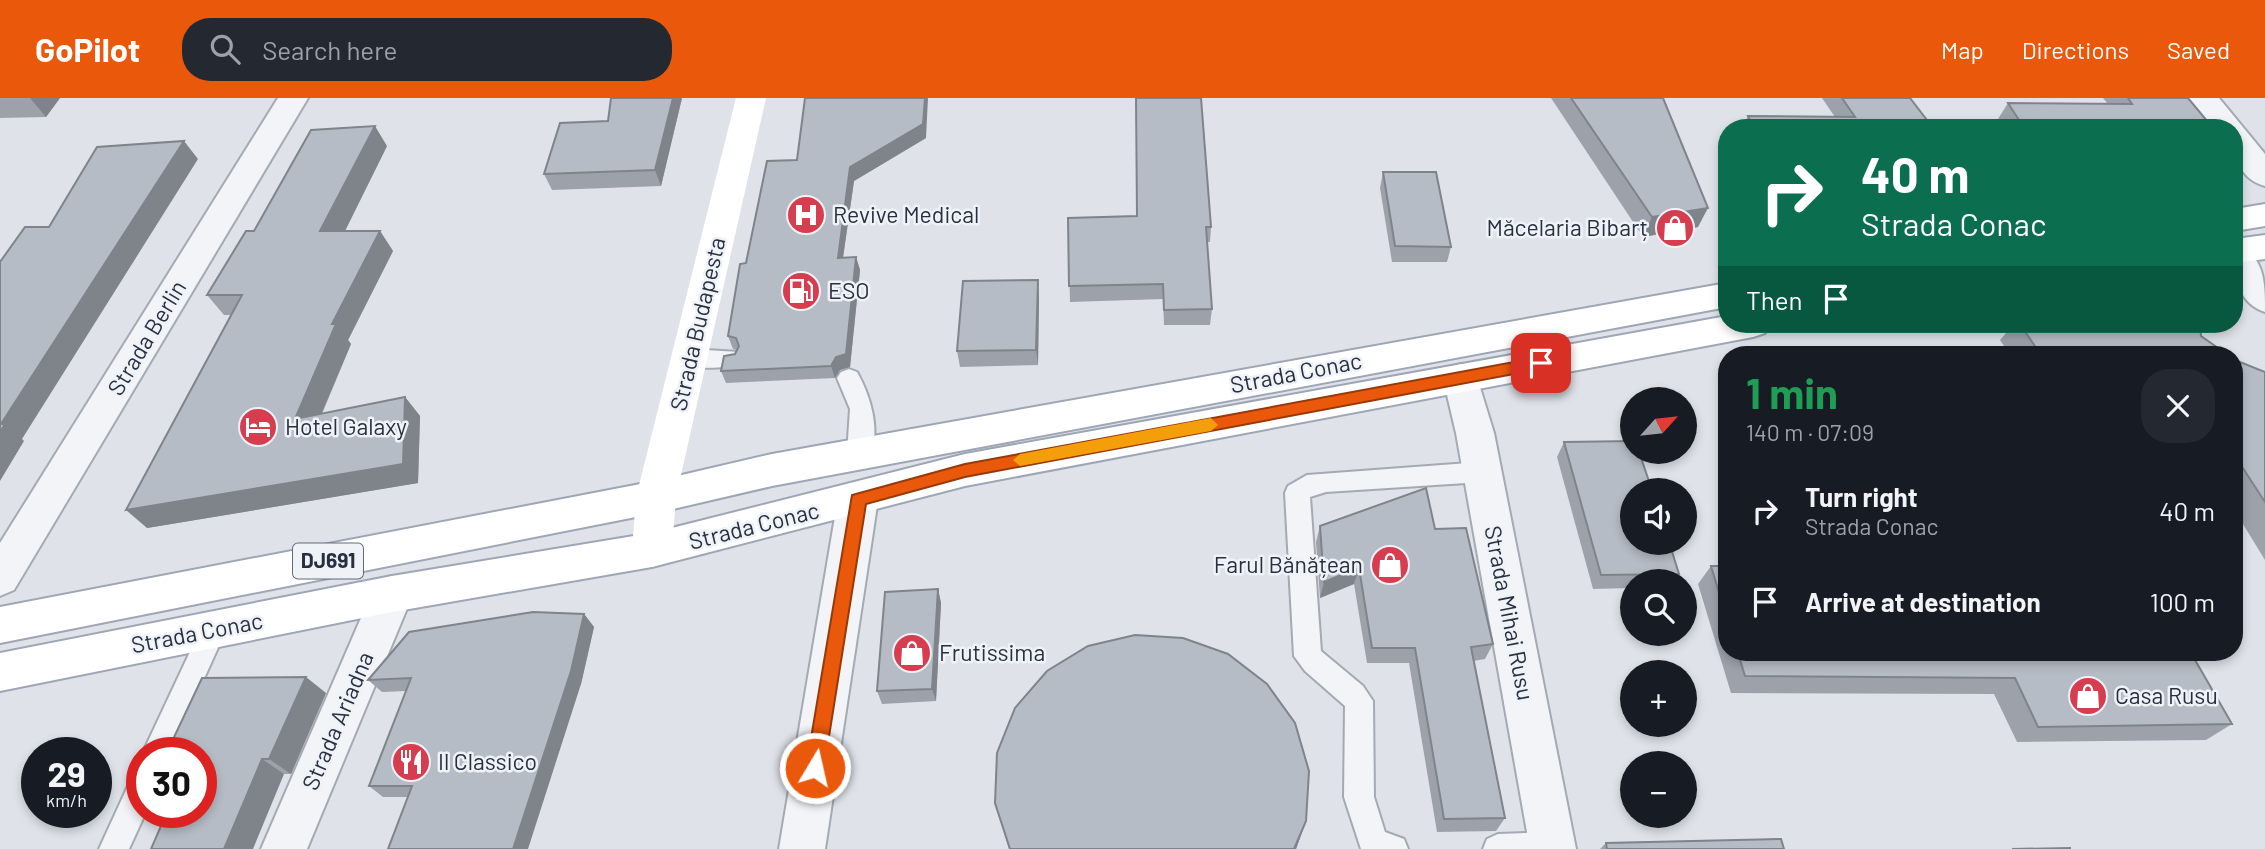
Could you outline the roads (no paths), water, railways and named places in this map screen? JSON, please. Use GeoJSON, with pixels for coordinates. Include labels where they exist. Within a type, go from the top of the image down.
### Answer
{"type":"FeatureCollection","features":[{"type":"Feature","properties":{"kind":"main road","name":"Strada Budapesta"},"geometry":{"type":"LineString","coordinates":[[652,550],[656,497],[751,98]]}},
{"type":"Feature","properties":{"kind":"main road"},"geometry":{"type":"LineString","coordinates":[[2243,219],[2265,215]]}},
{"type":"Feature","properties":{"kind":"main road"},"geometry":{"type":"LineString","coordinates":[[2243,250],[2265,247]]}},
{"type":"Feature","properties":{"kind":"main road","name":"Strada Conac"},"geometry":{"type":"LineString","coordinates":[[0,625],[656,497],[859,454],[1718,297]]}},
{"type":"Feature","properties":{"kind":"main road","name":"Strada Conac"},"geometry":{"type":"LineString","coordinates":[[0,672],[392,594],[652,550],[965,470],[1718,330]]}},
{"type":"Feature","properties":{"kind":"street","name":"Strada Berlin"},"geometry":{"type":"LineString","coordinates":[[0,578],[293,98]]}},
{"type":"Feature","properties":{"kind":"street"},"geometry":{"type":"LineString","coordinates":[[2203,98],[2220,119]]}},
{"type":"Feature","properties":{"kind":"street"},"geometry":{"type":"LineString","coordinates":[[2243,148],[2265,175]]}},
{"type":"Feature","properties":{"kind":"street"},"geometry":{"type":"LineString","coordinates":[[2243,268],[2265,299]]}},
{"type":"Feature","properties":{"kind":"street","name":"Strada Mihai Rusu"},"geometry":{"type":"LineString","coordinates":[[1461,378],[1482,471],[1553,848]]}},
{"type":"Feature","properties":{"kind":"street"},"geometry":{"type":"LineString","coordinates":[[802,849],[858,499]]}},
{"type":"Feature","properties":{"kind":"street","name":"Strada Ariadna"},"geometry":{"type":"LineString","coordinates":[[284,849],[392,594]]}},
{"type":"Feature","properties":{"kind":"lane"},"geometry":{"type":"LineString","coordinates":[[690,358],[731,358]]}},
{"type":"Feature","properties":{"kind":"lane"},"geometry":{"type":"LineString","coordinates":[[849,378],[862,410],[859,454]]}},
{"type":"Feature","properties":{"kind":"lane"},"geometry":{"type":"LineString","coordinates":[[1393,849],[1374,844],[1359,797],[1359,701],[1344,684],[1325,675],[1308,656],[1297,493],[1307,485],[1482,471]]}},
{"type":"Feature","properties":{"kind":"lane"},"geometry":{"type":"LineString","coordinates":[[165,737],[213,631]]}},
{"type":"Feature","properties":{"kind":"lane"},"geometry":{"type":"LineString","coordinates":[[114,849],[126,823]]}},
{"type":"Feature","properties":{"kind":"lane"},"geometry":{"type":"LineString","coordinates":[[1498,849],[1553,848]]}},
{"type":"Feature","properties":{"kind":"place","name":"Revive Medical"},"geometry":{"type":"Point","coordinates":[806,215]}},
{"type":"Feature","properties":{"kind":"place","name":"Măcelaria Bibarț"},"geometry":{"type":"Point","coordinates":[1675,228]}},
{"type":"Feature","properties":{"kind":"place","name":"ESO"},"geometry":{"type":"Point","coordinates":[801,291]}},
{"type":"Feature","properties":{"kind":"place","name":"Hotel Galaxy"},"geometry":{"type":"Point","coordinates":[258,427]}},
{"type":"Feature","properties":{"kind":"place","name":"Farul Bănățean"},"geometry":{"type":"Point","coordinates":[1390,565]}},
{"type":"Feature","properties":{"kind":"place","name":"Frutissima"},"geometry":{"type":"Point","coordinates":[912,653]}},
{"type":"Feature","properties":{"kind":"place","name":"Casa Rusu"},"geometry":{"type":"Point","coordinates":[2088,696]}},
{"type":"Feature","properties":{"kind":"place","name":"Il Classico"},"geometry":{"type":"Point","coordinates":[411,762]}}]}
